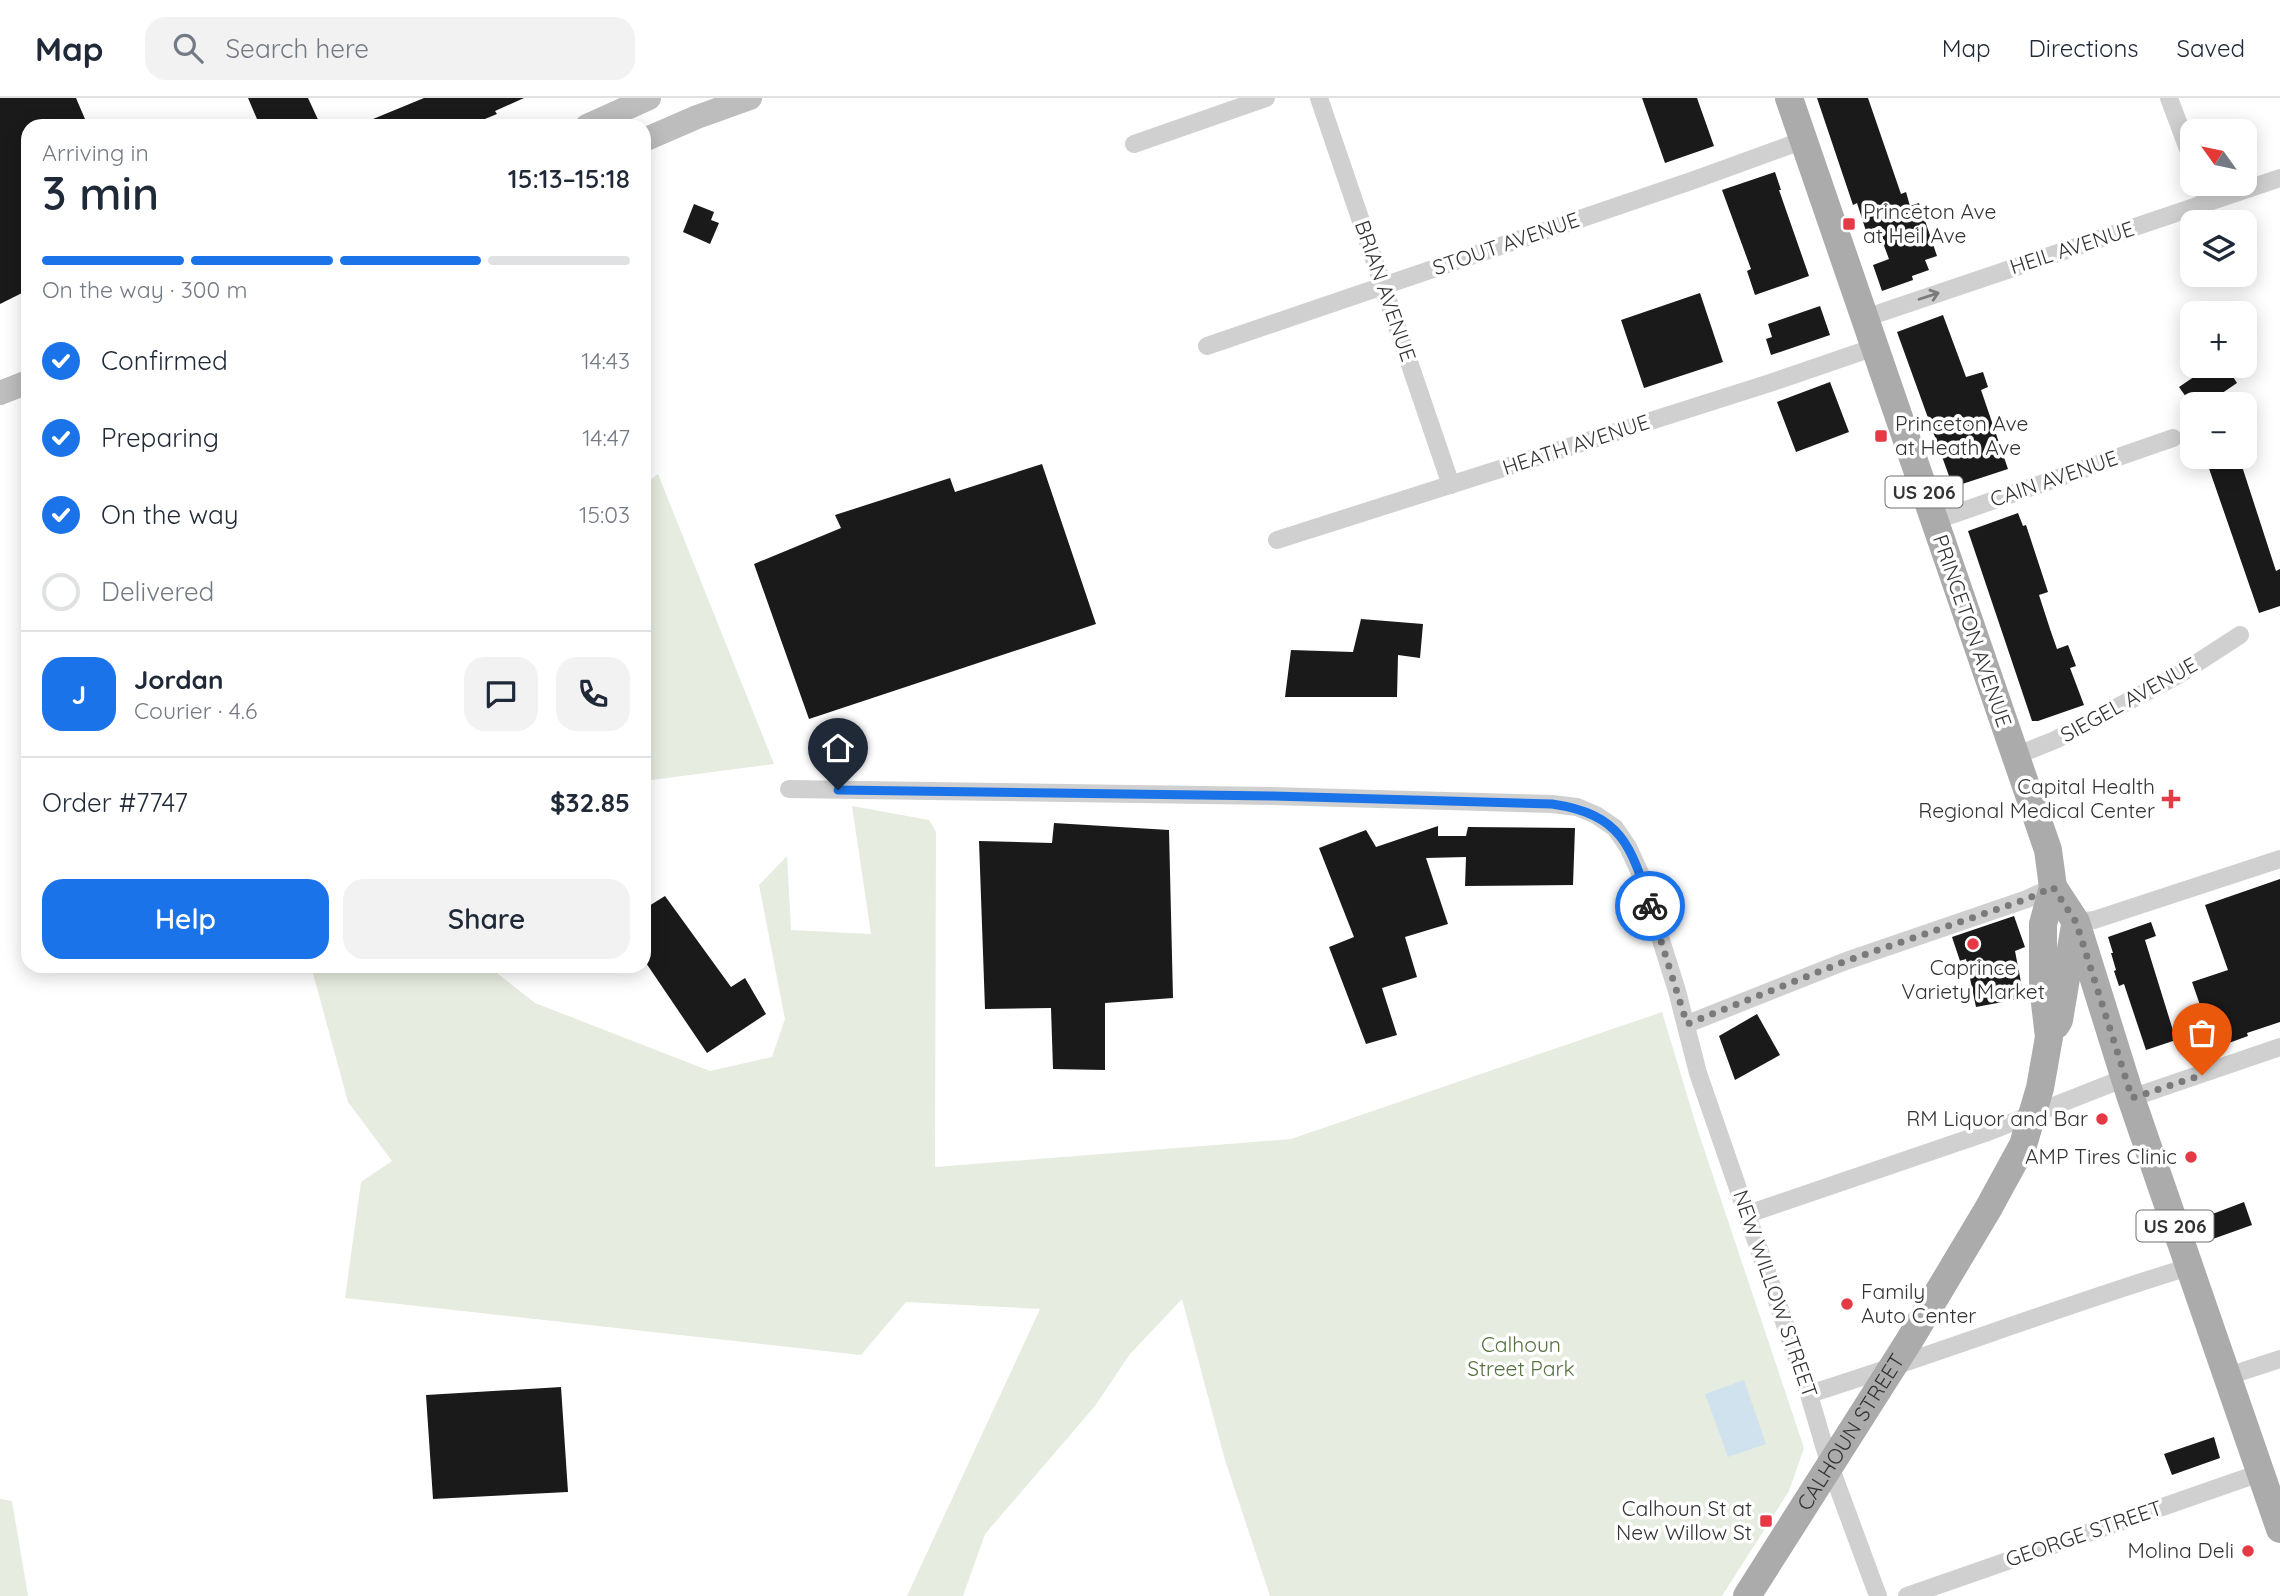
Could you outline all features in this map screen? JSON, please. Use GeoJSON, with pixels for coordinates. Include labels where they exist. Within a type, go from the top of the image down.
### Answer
{"type":"FeatureCollection","features":[{"type":"Feature","properties":{"kind":"main road"},"geometry":{"type":"LineString","coordinates":[[602,119],[649,98]]}},
{"type":"Feature","properties":{"kind":"main road"},"geometry":{"type":"LineString","coordinates":[[698,117],[729,98]]}},
{"type":"Feature","properties":{"kind":"main road"},"geometry":{"type":"LineString","coordinates":[[651,137],[750,98]]}},
{"type":"Feature","properties":{"kind":"main road","name":"PRINCETON AVENUE"},"geometry":{"type":"LineString","coordinates":[[1790,98],[2048,849],[2053,887]]}},
{"type":"Feature","properties":{"kind":"main road"},"geometry":{"type":"LineString","coordinates":[[0,393],[21,385]]}},
{"type":"Feature","properties":{"kind":"main road","name":"US 206"},"geometry":{"type":"LineString","coordinates":[[2053,887],[2076,922],[2128,1088],[2280,1529]]}},
{"type":"Feature","properties":{"kind":"main road","name":"CALHOUN STREET"},"geometry":{"type":"LineString","coordinates":[[1747,1596],[1891,1368],[1988,1209],[2023,1144],[2040,1088],[2049,1037],[2043,986],[2043,925],[2053,887]]}},
{"type":"Feature","properties":{"kind":"main road","name":"CALHOUN STREET"},"geometry":{"type":"LineString","coordinates":[[2049,1037],[2059,1020],[2076,922]]}},
{"type":"Feature","properties":{"kind":"street"},"geometry":{"type":"LineString","coordinates":[[1134,144],[1266,98]]}},
{"type":"Feature","properties":{"kind":"street","name":"BRIAN AVENUE"},"geometry":{"type":"LineString","coordinates":[[1319,98],[1451,485]]}},
{"type":"Feature","properties":{"kind":"street"},"geometry":{"type":"LineString","coordinates":[[2169,98],[2180,127]]}},
{"type":"Feature","properties":{"kind":"street","name":"STOUT AVENUE"},"geometry":{"type":"LineString","coordinates":[[1207,346],[1804,140]]}},
{"type":"Feature","properties":{"kind":"street","name":"HEIL AVENUE"},"geometry":{"type":"LineString","coordinates":[[1865,318],[2280,178]]}},
{"type":"Feature","properties":{"kind":"street"},"geometry":{"type":"LineString","coordinates":[[2205,196],[2207,203]]}},
{"type":"Feature","properties":{"kind":"street","name":"HEATH AVENUE"},"geometry":{"type":"LineString","coordinates":[[1277,540],[1773,383],[1875,347]]}},
{"type":"Feature","properties":{"kind":"street","name":"CAIN AVENUE"},"geometry":{"type":"LineString","coordinates":[[1934,521],[2173,438]]}},
{"type":"Feature","properties":{"kind":"street","name":"SIEGEL AVENUE"},"geometry":{"type":"LineString","coordinates":[[2015,756],[2055,740],[2180,674],[2239,635]]}},
{"type":"Feature","properties":{"kind":"street","name":"NEW WILLOW STREET"},"geometry":{"type":"LineString","coordinates":[[789,789],[1552,804],[1577,807],[1596,815],[1615,828],[1628,847],[1640,873],[1687,1024],[1698,1073],[1809,1394],[1830,1466],[1878,1596]]}},
{"type":"Feature","properties":{"kind":"street"},"geometry":{"type":"LineString","coordinates":[[2076,922],[2094,920],[2280,859]]}},
{"type":"Feature","properties":{"kind":"street"},"geometry":{"type":"LineString","coordinates":[[1687,1024],[1834,965],[2027,899],[2053,887]]}},
{"type":"Feature","properties":{"kind":"street"},"geometry":{"type":"LineString","coordinates":[[1748,1214],[2032,1115],[2280,1047]]}},
{"type":"Feature","properties":{"kind":"street"},"geometry":{"type":"LineString","coordinates":[[1809,1394],[2189,1267]]}},
{"type":"Feature","properties":{"kind":"street"},"geometry":{"type":"LineString","coordinates":[[2228,1376],[2280,1359]]}},
{"type":"Feature","properties":{"kind":"street","name":"GEORGE STREET"},"geometry":{"type":"LineString","coordinates":[[1907,1596],[2260,1473]]}},
{"type":"Feature","properties":{"kind":"green space"},"geometry":{"type":"Polygon","coordinates":[[[658,474],[774,764],[651,780],[651,480],[658,474]]]}},
{"type":"Feature","properties":{"kind":"green space","name":"Calhoun Street Park"},"geometry":{"type":"Polygon","coordinates":[[[852,806],[929,820],[936,832],[935,1167],[1291,1139],[1662,1012],[1697,1128],[1804,1448],[1789,1491],[1722,1596],[1270,1596],[1225,1460],[1182,1299],[1130,1354],[1095,1406],[985,1534],[963,1596],[907,1596],[1040,1309],[906,1302],[861,1355],[345,1298],[361,1182],[392,1161],[348,1102],[313,973],[497,973],[535,1003],[710,1071],[772,1057],[785,1019],[759,885],[787,856],[791,930],[871,934],[852,806]]]}},
{"type":"Feature","properties":{"kind":"green space"},"geometry":{"type":"Polygon","coordinates":[[[0,1499],[12,1501],[28,1596],[0,1596],[0,1499]]]}},
{"type":"Feature","properties":{"kind":"water"},"geometry":{"type":"Polygon","coordinates":[[[1744,1380],[1766,1444],[1728,1457],[1705,1394],[1744,1380]]]}},
{"type":"Feature","properties":{"kind":"building"},"geometry":{"type":"Polygon","coordinates":[[[0,98],[76,98],[85,119],[21,119],[21,294],[0,304],[0,98]]]}},
{"type":"Feature","properties":{"kind":"building"},"geometry":{"type":"Polygon","coordinates":[[[248,98],[308,98],[318,119],[257,119],[248,98]]]}},
{"type":"Feature","properties":{"kind":"building"},"geometry":{"type":"Polygon","coordinates":[[[424,98],[524,98],[495,111],[497,114],[485,119],[373,119],[424,98]]]}},
{"type":"Feature","properties":{"kind":"building"},"geometry":{"type":"Polygon","coordinates":[[[1642,98],[1697,98],[1714,146],[1665,163],[1642,98]]]}},
{"type":"Feature","properties":{"kind":"building"},"geometry":{"type":"Polygon","coordinates":[[[1817,98],[1868,98],[1901,194],[1906,192],[1910,206],[1919,203],[1937,256],[1925,260],[1929,270],[1912,276],[1913,280],[1882,291],[1873,265],[1889,259],[1877,227],[1866,231],[1857,203],[1853,205],[1817,98]]]}},
{"type":"Feature","properties":{"kind":"building"},"geometry":{"type":"Polygon","coordinates":[[[1775,172],[1809,276],[1755,295],[1747,271],[1751,269],[1722,190],[1775,172]]]}},
{"type":"Feature","properties":{"kind":"building"},"geometry":{"type":"Polygon","coordinates":[[[694,204],[714,212],[711,220],[719,223],[710,244],[683,232],[694,204]]]}},
{"type":"Feature","properties":{"kind":"building"},"geometry":{"type":"Polygon","coordinates":[[[1700,293],[1723,362],[1644,388],[1621,320],[1700,293]]]}},
{"type":"Feature","properties":{"kind":"building"},"geometry":{"type":"Polygon","coordinates":[[[1820,306],[1830,335],[1771,355],[1766,339],[1772,337],[1768,324],[1820,306]]]}},
{"type":"Feature","properties":{"kind":"building"},"geometry":{"type":"Polygon","coordinates":[[[1943,315],[1966,377],[1983,372],[1988,387],[1981,390],[2008,469],[1953,487],[1897,332],[1943,315]]]}},
{"type":"Feature","properties":{"kind":"building"},"geometry":{"type":"Polygon","coordinates":[[[2192,378],[2234,378],[2237,383],[2224,392],[2183,392],[2179,387],[2192,378]]]}},
{"type":"Feature","properties":{"kind":"building"},"geometry":{"type":"Polygon","coordinates":[[[1830,382],[1849,432],[1796,452],[1777,402],[1830,382]]]}},
{"type":"Feature","properties":{"kind":"building"},"geometry":{"type":"Polygon","coordinates":[[[1042,464],[1096,624],[809,719],[754,564],[841,528],[835,515],[950,478],[955,492],[1042,464]]]}},
{"type":"Feature","properties":{"kind":"building"},"geometry":{"type":"Polygon","coordinates":[[[2209,469],[2243,469],[2276,571],[2280,569],[2280,606],[2259,613],[2209,469]]]}},
{"type":"Feature","properties":{"kind":"building"},"geometry":{"type":"Polygon","coordinates":[[[2018,513],[2023,526],[2026,525],[2048,592],[2039,595],[2050,629],[2057,649],[2068,645],[2076,666],[2070,668],[2084,705],[2038,721],[2032,721],[1968,531],[2018,513]]]}},
{"type":"Feature","properties":{"kind":"building"},"geometry":{"type":"Polygon","coordinates":[[[1361,619],[1423,624],[1420,658],[1398,655],[1397,697],[1285,697],[1291,650],[1353,652],[1361,619]]]}},
{"type":"Feature","properties":{"kind":"building"},"geometry":{"type":"Polygon","coordinates":[[[1054,823],[1169,830],[1173,998],[1105,1003],[1105,1070],[1053,1069],[1051,1008],[985,1009],[979,841],[1052,843],[1054,823]]]}},
{"type":"Feature","properties":{"kind":"building"},"geometry":{"type":"Polygon","coordinates":[[[1438,826],[1438,836],[1466,836],[1468,827],[1575,828],[1573,885],[1465,886],[1466,857],[1426,858],[1448,924],[1405,937],[1417,977],[1382,988],[1397,1035],[1366,1044],[1329,947],[1354,937],[1319,848],[1366,830],[1376,847],[1438,826]]]}},
{"type":"Feature","properties":{"kind":"building"},"geometry":{"type":"Polygon","coordinates":[[[2280,879],[2280,1022],[2215,1048],[2192,982],[2228,970],[2205,905],[2280,879]]]}},
{"type":"Feature","properties":{"kind":"building"},"geometry":{"type":"Polygon","coordinates":[[[665,896],[731,987],[745,978],[766,1014],[707,1053],[651,970],[651,905],[665,896]]]}},
{"type":"Feature","properties":{"kind":"building"},"geometry":{"type":"Polygon","coordinates":[[[2014,916],[2025,947],[2015,951],[2024,998],[1976,1007],[1966,959],[1960,961],[1952,937],[2014,916]]]}},
{"type":"Feature","properties":{"kind":"building"},"geometry":{"type":"Polygon","coordinates":[[[2151,922],[2156,936],[2145,940],[2176,1040],[2146,1050],[2124,984],[2119,986],[2108,937],[2151,922]]]}},
{"type":"Feature","properties":{"kind":"building"},"geometry":{"type":"Polygon","coordinates":[[[1757,1014],[1780,1055],[1735,1080],[1719,1036],[1757,1014]]]}},
{"type":"Feature","properties":{"kind":"building"},"geometry":{"type":"Polygon","coordinates":[[[2244,1202],[2252,1225],[2210,1240],[2202,1218],[2244,1202]]]}},
{"type":"Feature","properties":{"kind":"building"},"geometry":{"type":"Polygon","coordinates":[[[561,1387],[568,1492],[433,1499],[426,1395],[561,1387]]]}},
{"type":"Feature","properties":{"kind":"building"},"geometry":{"type":"Polygon","coordinates":[[[2214,1437],[2220,1458],[2172,1475],[2164,1454],[2214,1437]]]}},
{"type":"Feature","properties":{"kind":"way so far"},"geometry":{"type":"LineString","coordinates":[[1650,906],[1687,1024],[1727,1010],[1822,969],[2027,899],[2053,887],[2076,922],[2132,1098],[2202,1075]]}},
{"type":"Feature","properties":{"kind":"place","name":"Princeton Ave at Heil Ave"},"geometry":{"type":"Point","coordinates":[1849,224]}},
{"type":"Feature","properties":{"kind":"place","name":"Princeton Ave at Heath Ave"},"geometry":{"type":"Point","coordinates":[1881,436]}},
{"type":"Feature","properties":{"kind":"place","name":"Capital Health Regional Medical Center"},"geometry":{"type":"Point","coordinates":[2171,799]}},
{"type":"Feature","properties":{"kind":"place","name":"Caprince Variety Market"},"geometry":{"type":"Point","coordinates":[1973,944]}},
{"type":"Feature","properties":{"kind":"place","name":"RM Liquor and Bar"},"geometry":{"type":"Point","coordinates":[2102,1119]}},
{"type":"Feature","properties":{"kind":"place","name":"AMP Tires Clinic"},"geometry":{"type":"Point","coordinates":[2191,1157]}},
{"type":"Feature","properties":{"kind":"place","name":"Family Auto Center"},"geometry":{"type":"Point","coordinates":[1847,1304]}},
{"type":"Feature","properties":{"kind":"place","name":"Calhoun St at New Willow St"},"geometry":{"type":"Point","coordinates":[1766,1521]}},
{"type":"Feature","properties":{"kind":"place","name":"Molina Deli"},"geometry":{"type":"Point","coordinates":[2248,1551]}},
{"type":"Feature","properties":{"kind":"route"},"geometry":{"type":"LineString","coordinates":[[838,790],[1273,796],[1577,807],[1596,815],[1615,828],[1628,847],[1640,873],[1650,906]]}}]}
